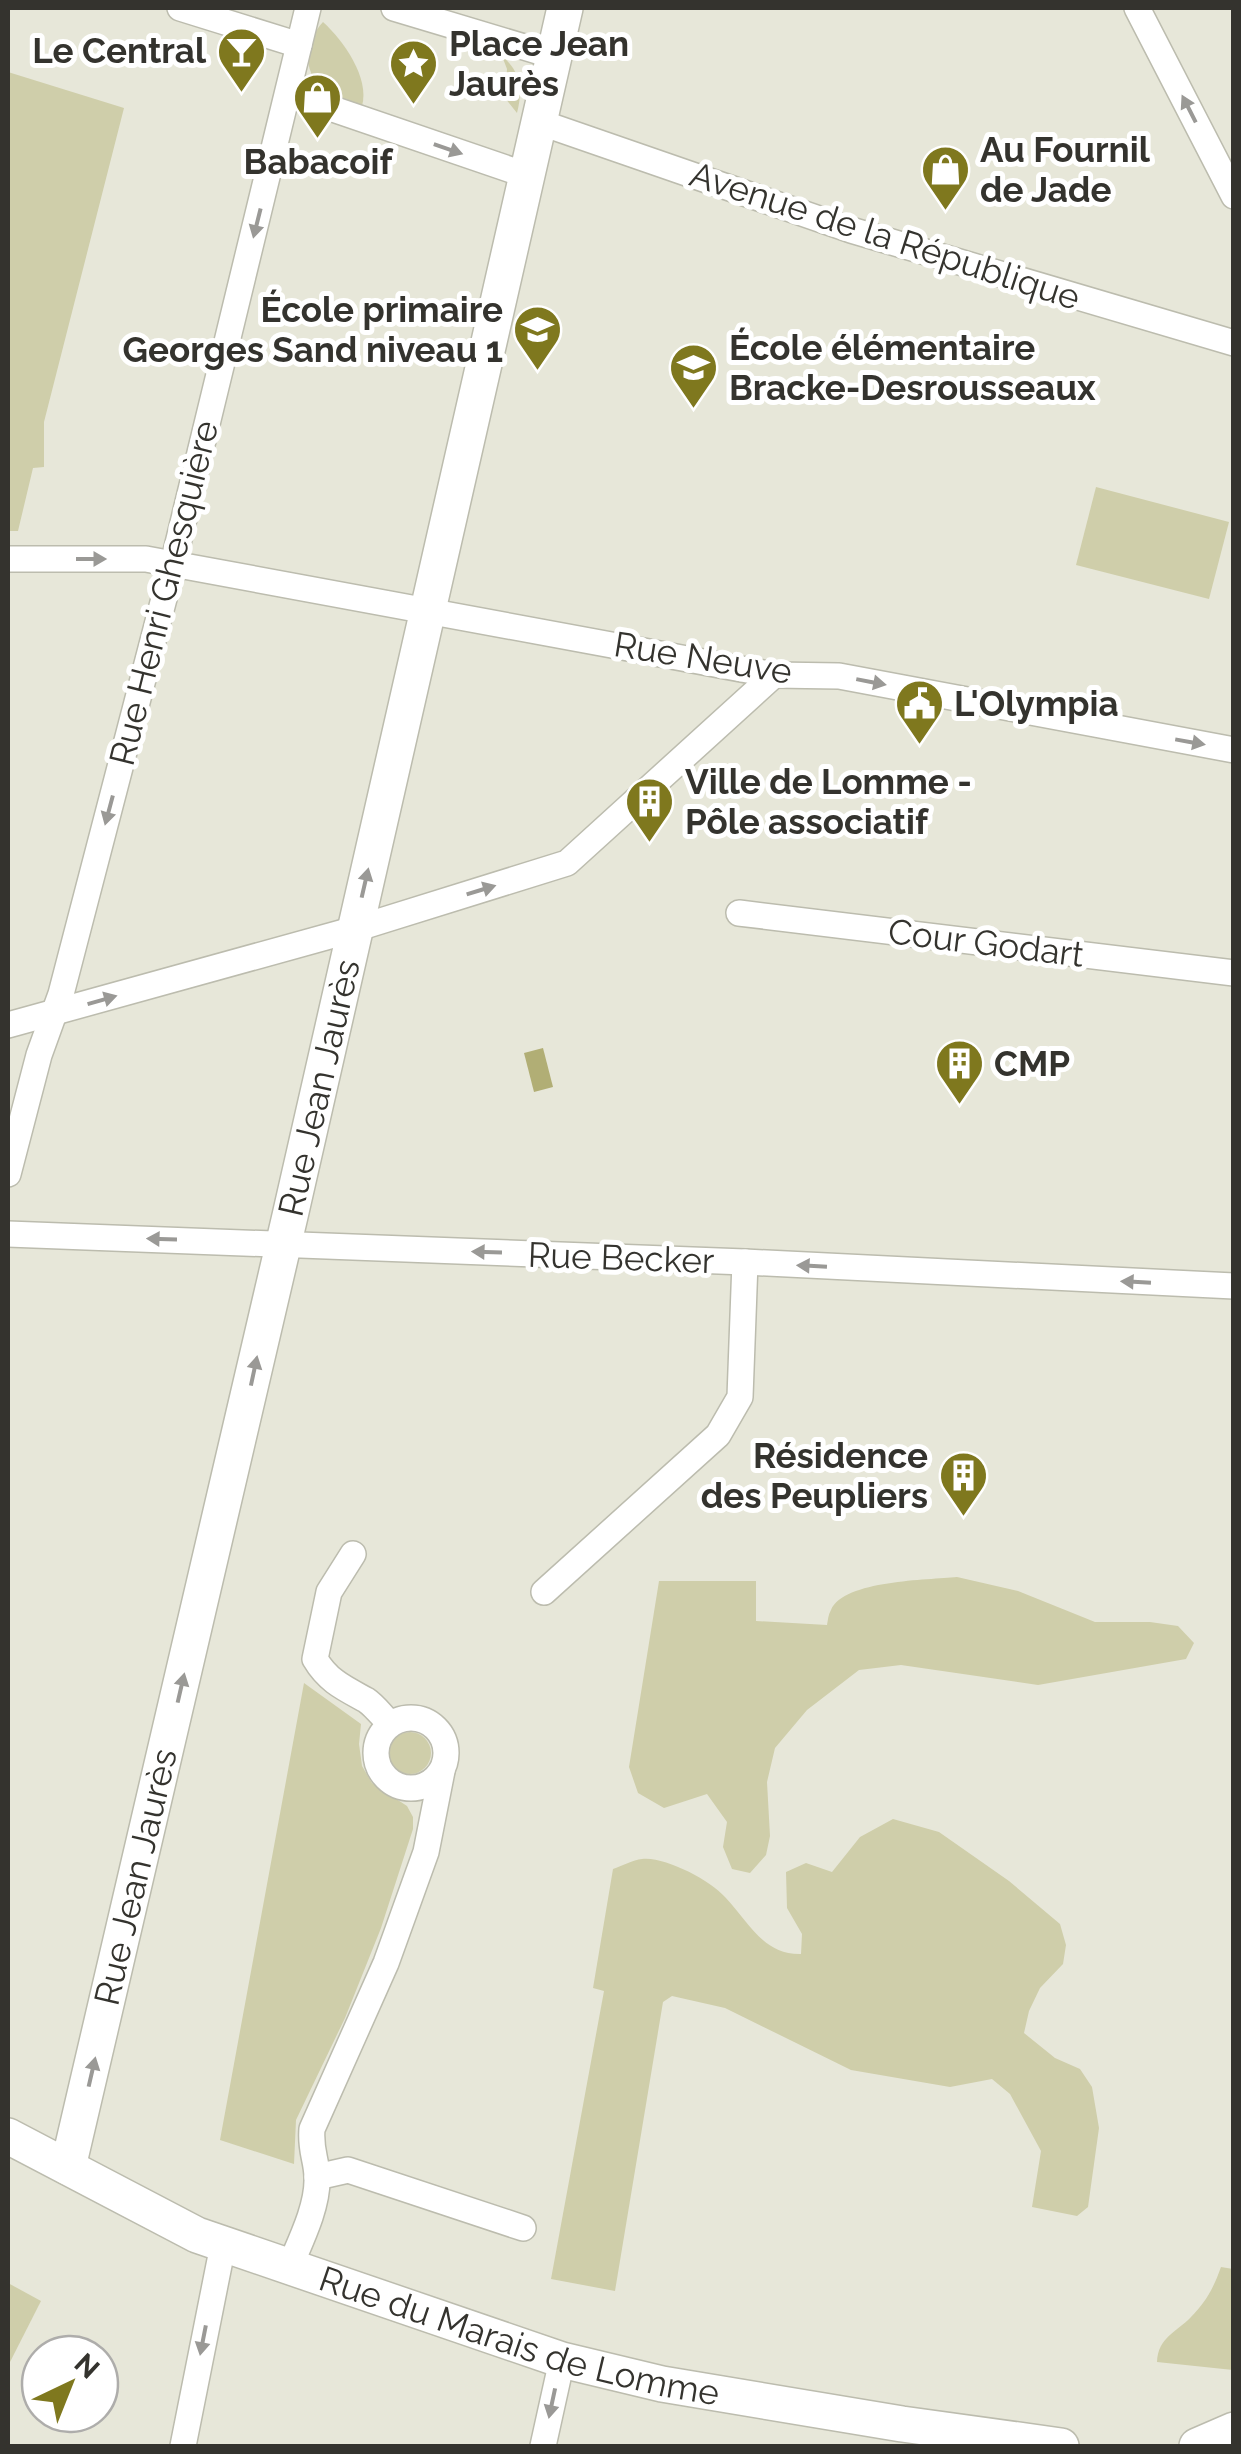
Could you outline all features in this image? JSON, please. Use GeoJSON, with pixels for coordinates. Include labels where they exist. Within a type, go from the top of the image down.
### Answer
{"type":"FeatureCollection","features":[{"type":"Feature","properties":{"kind":"street"},"geometry":{"type":"LineString","coordinates":[[180,8],[300,45]]}},
{"type":"Feature","properties":{"kind":"street","name":"Rue Henri Ghesquière"},"geometry":{"type":"LineString","coordinates":[[8,1174],[39,1055],[56,1013],[174,564],[308,8]]}},
{"type":"Feature","properties":{"kind":"street"},"geometry":{"type":"LineString","coordinates":[[394,8],[554,56]]}},
{"type":"Feature","properties":{"kind":"street","name":"Rue Jean Jaurès"},"geometry":{"type":"LineString","coordinates":[[68,2167],[284,1244],[566,8]]}},
{"type":"Feature","properties":{"kind":"street"},"geometry":{"type":"LineString","coordinates":[[1137,8],[1234,196]]}},
{"type":"Feature","properties":{"kind":"street"},"geometry":{"type":"LineString","coordinates":[[289,94],[526,175]]}},
{"type":"Feature","properties":{"kind":"street","name":"Avenue de la République"},"geometry":{"type":"LineString","coordinates":[[539,122],[851,230],[1234,343]]}},
{"type":"Feature","properties":{"kind":"street","name":"Rue Neuve"},"geometry":{"type":"LineString","coordinates":[[8,559],[146,560],[174,564],[774,674],[839,676],[1234,750]]}},
{"type":"Feature","properties":{"kind":"street"},"geometry":{"type":"LineString","coordinates":[[8,1025],[354,929],[567,863],[774,674]]}},
{"type":"Feature","properties":{"kind":"street","name":"Cour Godart"},"geometry":{"type":"LineString","coordinates":[[740,914],[1234,973]]}},
{"type":"Feature","properties":{"kind":"street","name":"Rue Becker"},"geometry":{"type":"LineString","coordinates":[[8,1234],[745,1262],[1234,1286]]}},
{"type":"Feature","properties":{"kind":"street"},"geometry":{"type":"LineString","coordinates":[[544,1592],[718,1434],[740,1397],[745,1262]]}},
{"type":"Feature","properties":{"kind":"street"},"geometry":{"type":"LineString","coordinates":[[353,1554],[329,1592],[315,1659],[324,1674],[346,1692],[369,1702],[390,1724]]}},
{"type":"Feature","properties":{"kind":"street"},"geometry":{"type":"LineString","coordinates":[[290,2266],[318,2177],[310,2149],[312,2129],[393,1944],[426,1852],[442,1770],[446,1747],[435,1726],[413,1717],[390,1724],[377,1742],[375,1754],[383,1775],[392,1783],[402,1787],[425,1786],[442,1770]]}},
{"type":"Feature","properties":{"kind":"street","name":"Rue du Marais de Lomme"},"geometry":{"type":"LineString","coordinates":[[8,2136],[198,2235],[562,2360],[900,2436],[1061,2446]]}},
{"type":"Feature","properties":{"kind":"street"},"geometry":{"type":"LineString","coordinates":[[318,2177],[348,2170],[523,2228]]}},
{"type":"Feature","properties":{"kind":"street"},"geometry":{"type":"LineString","coordinates":[[182,2446],[223,2244]]}},
{"type":"Feature","properties":{"kind":"street"},"geometry":{"type":"LineString","coordinates":[[542,2446],[562,2360]]}},
{"type":"Feature","properties":{"kind":"street"},"geometry":{"type":"LineString","coordinates":[[1197,2446],[1234,2430]]}},
{"type":"Feature","properties":{"kind":"green space"},"geometry":{"type":"Polygon","coordinates":[[[323,22],[346,49],[358,72],[362,106],[333,94],[311,73],[310,47],[323,22]]]}},
{"type":"Feature","properties":{"kind":"green space"},"geometry":{"type":"Polygon","coordinates":[[[502,56],[519,82],[517,113],[505,98],[507,69],[502,56]]]}},
{"type":"Feature","properties":{"kind":"green space"},"geometry":{"type":"Polygon","coordinates":[[[8,72],[124,108],[44,422],[44,467],[33,468],[18,531],[8,531],[8,72]]]}},
{"type":"Feature","properties":{"kind":"green space"},"geometry":{"type":"Polygon","coordinates":[[[1096,487],[1229,522],[1209,599],[1076,565],[1096,487]]]}},
{"type":"Feature","properties":{"kind":"green space"},"geometry":{"type":"Polygon","coordinates":[[[957,1577],[1018,1591],[1095,1622],[1178,1626],[1194,1643],[1186,1659],[1038,1685],[901,1665],[859,1670],[807,1710],[775,1748],[767,1782],[770,1836],[766,1855],[750,1873],[732,1869],[723,1847],[727,1822],[707,1794],[664,1808],[638,1793],[629,1767],[659,1581],[756,1581],[756,1621],[827,1625],[831,1610],[852,1593],[888,1583],[957,1577]]]}},
{"type":"Feature","properties":{"kind":"green space"},"geometry":{"type":"Polygon","coordinates":[[[304,1683],[361,1724],[362,1766],[372,1783],[407,1806],[413,1817],[413,1829],[381,1928],[345,2018],[296,2120],[294,2164],[220,2140],[304,1683]]]}},
{"type":"Feature","properties":{"kind":"green space"},"geometry":{"type":"Polygon","coordinates":[[[410,1732],[425,1738],[431,1753],[425,1768],[410,1774],[395,1768],[389,1753],[395,1738],[410,1732]]]}},
{"type":"Feature","properties":{"kind":"green space"},"geometry":{"type":"Polygon","coordinates":[[[893,1819],[939,1832],[1009,1881],[1060,1924],[1066,1945],[1063,1964],[1040,1988],[1024,2033],[1055,2058],[1080,2069],[1092,2087],[1099,2128],[1088,2207],[1077,2216],[1032,2207],[1041,2151],[1010,2094],[992,2079],[950,2087],[851,2070],[725,2008],[672,1996],[663,2002],[615,2291],[551,2279],[604,1991],[593,1988],[613,1869],[651,1859],[686,1870],[718,1890],[766,1943],[801,1954],[802,1934],[787,1908],[786,1872],[806,1863],[832,1872],[860,1837],[893,1819]]]}},
{"type":"Feature","properties":{"kind":"green space"},"geometry":{"type":"Polygon","coordinates":[[[1221,2267],[1233,2269],[1233,2370],[1157,2362],[1165,2341],[1201,2306],[1221,2267]]]}},
{"type":"Feature","properties":{"kind":"green space"},"geometry":{"type":"Polygon","coordinates":[[[8,2283],[41,2301],[24,2334],[20,2334],[20,2342],[8,2363],[8,2283]]]}},
{"type":"Feature","properties":{"kind":"shaded area"},"geometry":{"type":"Polygon","coordinates":[[[543,1048],[553,1087],[534,1092],[524,1053],[543,1048]]]}},
{"type":"Feature","properties":{"kind":"place","name":"Le Central"},"geometry":{"type":"Point","coordinates":[241,94]}},
{"type":"Feature","properties":{"kind":"place","name":"Place Jean Jaurès"},"geometry":{"type":"Point","coordinates":[414,106]}},
{"type":"Feature","properties":{"kind":"place","name":"Babacoif"},"geometry":{"type":"Point","coordinates":[318,140]}},
{"type":"Feature","properties":{"kind":"place","name":"Au Fournil de Jade"},"geometry":{"type":"Point","coordinates":[945,212]}},
{"type":"Feature","properties":{"kind":"place","name":"École primaire Georges Sand niveau 1"},"geometry":{"type":"Point","coordinates":[538,372]}},
{"type":"Feature","properties":{"kind":"place","name":"École élémentaire Bracke-Desrousseaux"},"geometry":{"type":"Point","coordinates":[694,410]}},
{"type":"Feature","properties":{"kind":"place","name":"L'Olympia"},"geometry":{"type":"Point","coordinates":[919,746]}},
{"type":"Feature","properties":{"kind":"place","name":"Ville de Lomme - Pôle associatif"},"geometry":{"type":"Point","coordinates":[650,844]}},
{"type":"Feature","properties":{"kind":"place","name":"CMP"},"geometry":{"type":"Point","coordinates":[959,1106]}},
{"type":"Feature","properties":{"kind":"place","name":"Résidence des Peupliers"},"geometry":{"type":"Point","coordinates":[963,1518]}}]}
